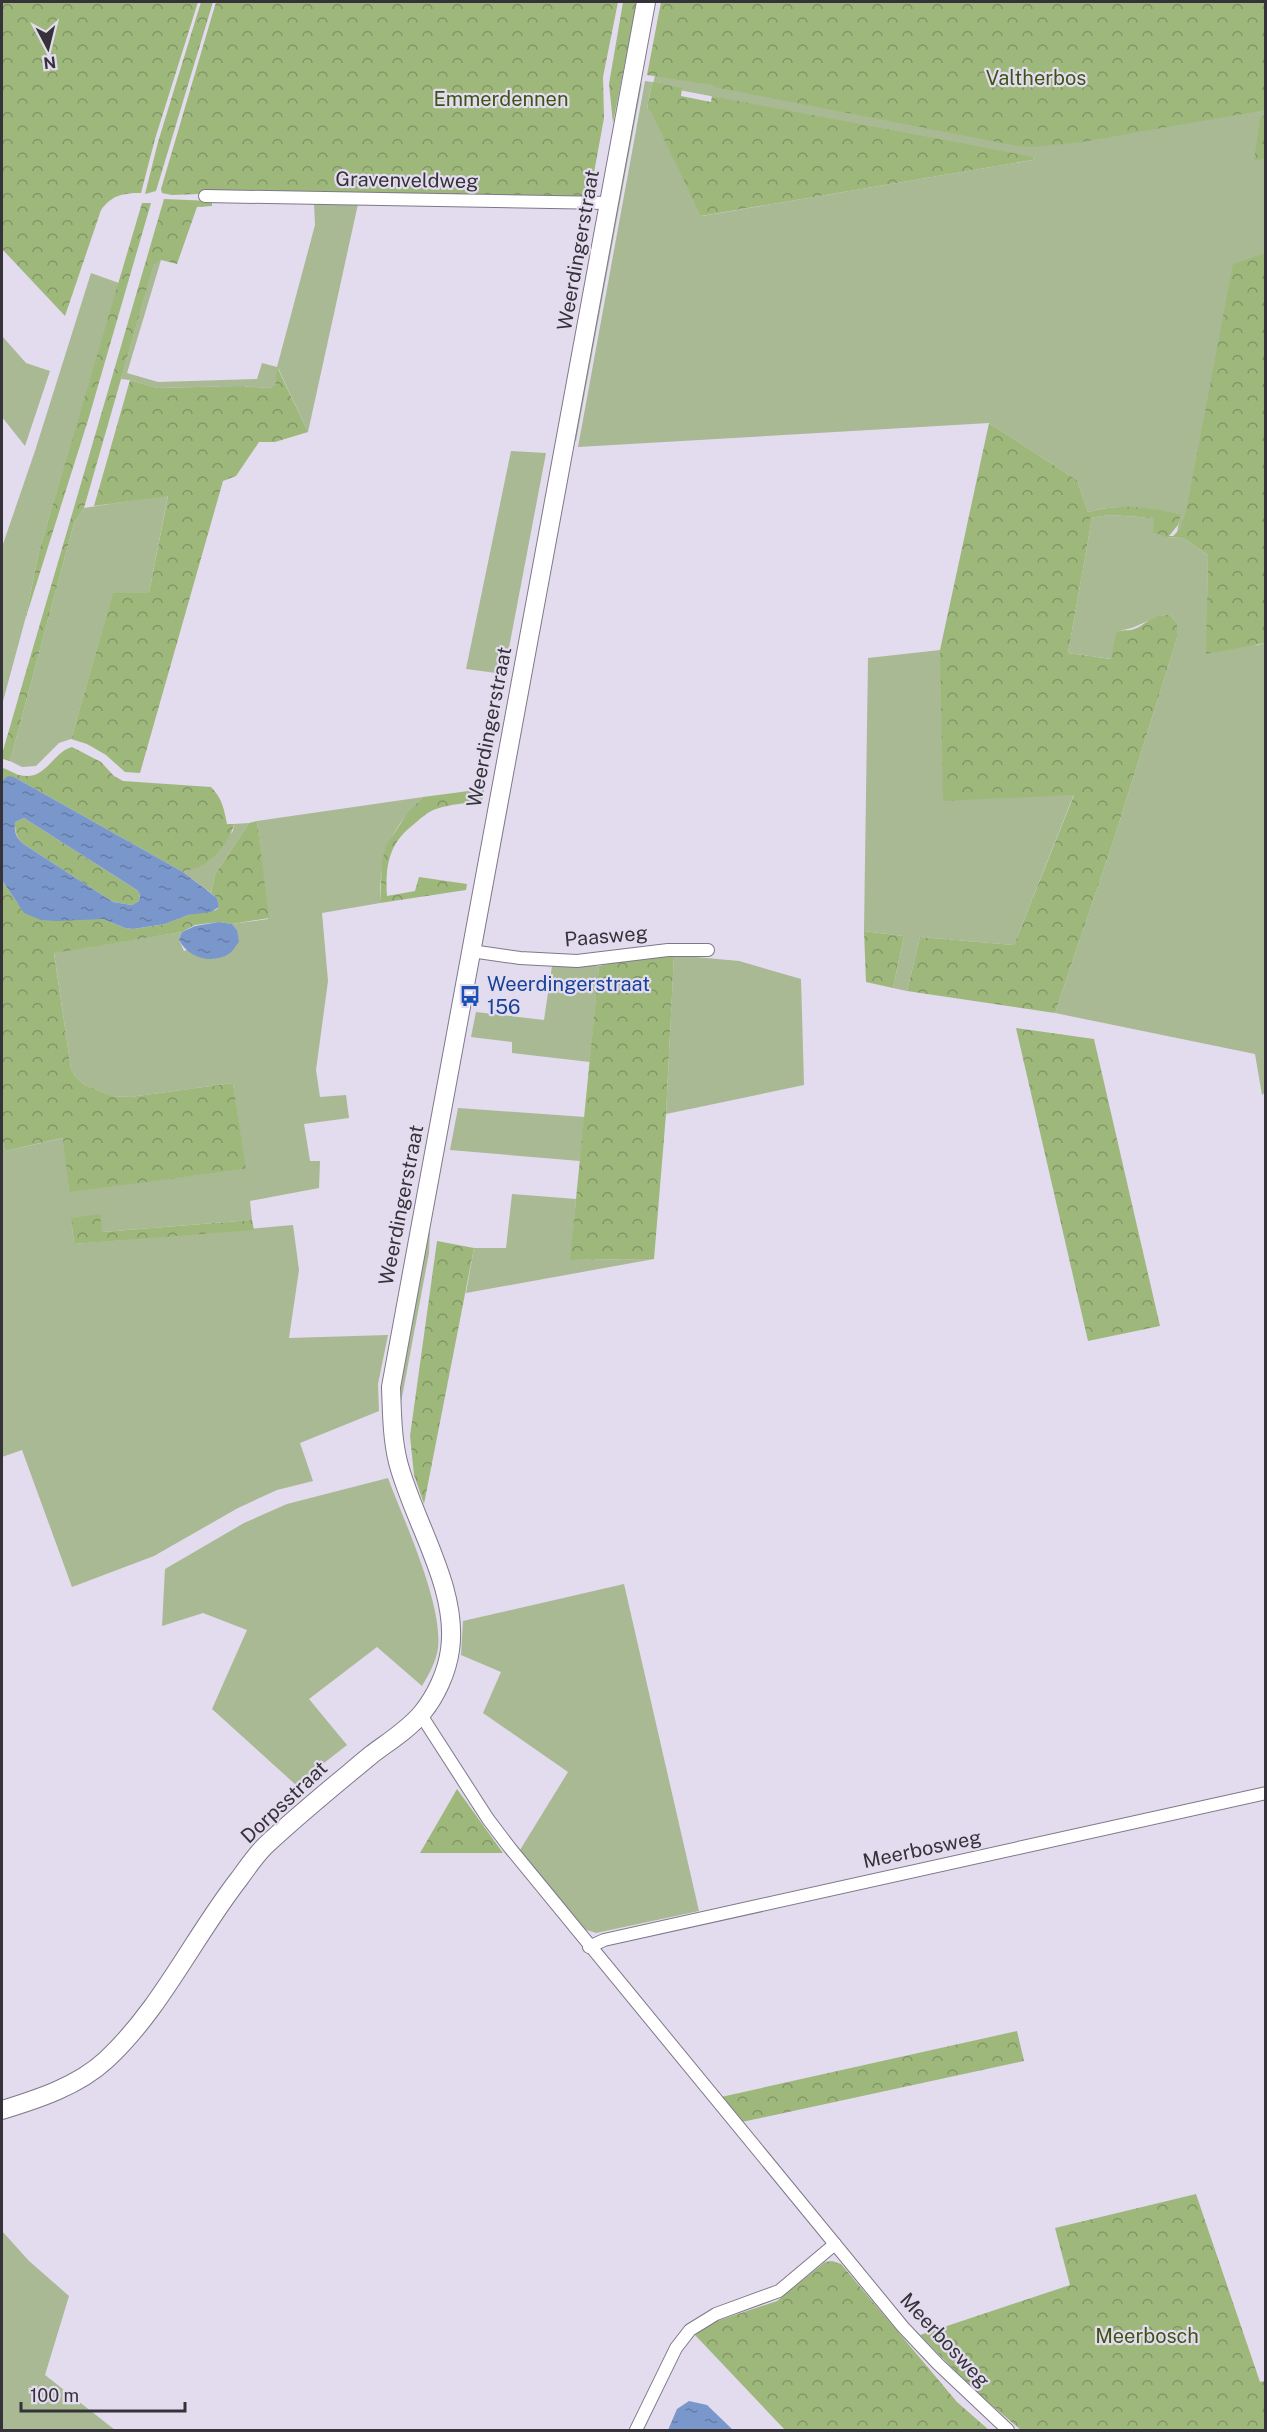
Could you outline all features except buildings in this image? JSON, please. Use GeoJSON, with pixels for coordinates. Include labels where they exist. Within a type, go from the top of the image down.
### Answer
{"type":"FeatureCollection","features":[{"type":"Feature","properties":{"kind":"main road","name":"Weerdingerstraat"},"geometry":{"type":"LineString","coordinates":[[398,1462],[393,1431],[391,1388],[646,2]]}},
{"type":"Feature","properties":{"kind":"main road","name":"Dorpsstraat"},"geometry":{"type":"LineString","coordinates":[[2,2110],[62,2088],[84,2077],[105,2061],[137,2029],[223,1900],[262,1849],[305,1809],[421,1715],[437,1689],[446,1669],[450,1650],[450,1626],[443,1589],[398,1462]]}},
{"type":"Feature","properties":{"kind":"street","name":"Gravenveldweg"},"geometry":{"type":"LineString","coordinates":[[205,196],[609,203]]}},
{"type":"Feature","properties":{"kind":"street","name":"Paasweg"},"geometry":{"type":"LineString","coordinates":[[471,951],[520,958],[577,961],[668,950],[708,950]]}},
{"type":"Feature","properties":{"kind":"street","name":"Meerbosweg"},"geometry":{"type":"LineString","coordinates":[[421,1715],[488,1819],[589,1947],[924,2349],[1008,2430]]}},
{"type":"Feature","properties":{"kind":"street","name":"Meerbosweg"},"geometry":{"type":"LineString","coordinates":[[589,1947],[604,1940],[1266,1793]]}},
{"type":"Feature","properties":{"kind":"street"},"geometry":{"type":"LineString","coordinates":[[636,2430],[676,2348],[690,2330],[716,2314],[779,2291],[835,2244]]}},
{"type":"Feature","properties":{"kind":"green space"},"geometry":{"type":"Polygon","coordinates":[[[2,2],[198,2],[155,139],[141,193],[118,196],[109,201],[101,210],[65,316],[2,249],[2,2]]]}},
{"type":"Feature","properties":{"kind":"green space"},"geometry":{"type":"Polygon","coordinates":[[[201,2],[213,2],[156,191],[145,194],[158,142],[201,2]]]}},
{"type":"Feature","properties":{"kind":"green space","name":"Emmerdennen"},"geometry":{"type":"Polygon","coordinates":[[[216,2],[618,2],[603,77],[604,118],[589,200],[251,192],[172,195],[162,193],[161,189],[216,2]]]}},
{"type":"Feature","properties":{"kind":"green space"},"geometry":{"type":"Polygon","coordinates":[[[623,2],[637,2],[613,123],[609,84],[623,2]]]}},
{"type":"Feature","properties":{"kind":"green space","name":"Valtherbos"},"geometry":{"type":"Polygon","coordinates":[[[661,2],[1265,2],[1265,110],[1082,142],[1036,147],[1017,146],[713,85],[647,75],[661,2]]]}},
{"type":"Feature","properties":{"kind":"green space"},"geometry":{"type":"Polygon","coordinates":[[[669,2],[1265,2],[1266,640],[1254,646],[1265,643],[1265,1092],[1262,1095],[1255,1054],[1055,1013],[1115,836],[1177,638],[1177,623],[1170,615],[1121,630],[1112,659],[1068,653],[1091,524],[1089,518],[1109,515],[1154,518],[1166,537],[1183,538],[1208,555],[1207,626],[1210,551],[1177,533],[1180,514],[1123,507],[1088,512],[1077,480],[989,423],[578,447],[645,81],[652,82],[647,109],[650,109],[702,216],[1034,158],[653,85],[669,2]]]}},
{"type":"Feature","properties":{"kind":"green space"},"geometry":{"type":"Polygon","coordinates":[[[652,82],[682,88],[681,96],[711,102],[712,96],[1034,157],[1033,160],[701,216],[650,110],[647,110],[652,82]]]}},
{"type":"Feature","properties":{"kind":"green space"},"geometry":{"type":"Polygon","coordinates":[[[642,83],[576,441],[571,439],[635,91],[642,83]]]}},
{"type":"Feature","properties":{"kind":"green space"},"geometry":{"type":"Polygon","coordinates":[[[1265,115],[1265,158],[1254,161],[1260,118],[1265,115]]]}},
{"type":"Feature","properties":{"kind":"green space"},"geometry":{"type":"Polygon","coordinates":[[[164,199],[212,201],[212,206],[197,207],[177,264],[161,260],[154,264],[84,508],[74,523],[10,761],[3,759],[2,754],[164,199]]]}},
{"type":"Feature","properties":{"kind":"green space"},"geometry":{"type":"Polygon","coordinates":[[[142,203],[151,203],[89,417],[25,620],[39,551],[142,203]]]}},
{"type":"Feature","properties":{"kind":"green space"},"geometry":{"type":"Polygon","coordinates":[[[314,203],[358,204],[308,432],[278,368],[275,385],[271,388],[238,386],[157,388],[121,379],[154,263],[161,260],[127,373],[158,382],[257,379],[262,363],[277,367],[315,225],[314,203]]]}},
{"type":"Feature","properties":{"kind":"green space"},"geometry":{"type":"Polygon","coordinates":[[[1265,253],[1265,643],[1206,654],[1208,555],[1183,538],[1166,537],[1153,532],[1154,518],[1109,515],[1090,518],[1091,524],[1068,653],[1111,659],[1116,633],[1131,630],[1162,615],[1170,615],[1177,623],[1177,638],[1115,836],[1055,1013],[907,991],[920,937],[1014,945],[1074,795],[943,801],[940,650],[989,423],[1077,480],[1088,512],[1134,507],[1181,514],[1178,525],[1169,536],[1173,536],[1180,529],[1186,512],[1233,264],[1265,253]]]}},
{"type":"Feature","properties":{"kind":"green space"},"geometry":{"type":"Polygon","coordinates":[[[91,273],[119,283],[39,551],[25,620],[2,705],[2,547],[91,273]]]}},
{"type":"Feature","properties":{"kind":"green space"},"geometry":{"type":"Polygon","coordinates":[[[2,336],[26,363],[50,371],[25,446],[2,417],[2,336]]]}},
{"type":"Feature","properties":{"kind":"green space"},"geometry":{"type":"Polygon","coordinates":[[[277,367],[308,432],[275,442],[259,442],[236,476],[223,481],[140,773],[125,772],[106,755],[87,744],[71,739],[113,593],[149,593],[168,496],[94,506],[130,380],[157,388],[238,386],[271,388],[275,385],[277,367]]]}},
{"type":"Feature","properties":{"kind":"green space"},"geometry":{"type":"Polygon","coordinates":[[[511,451],[546,453],[504,674],[466,669],[511,451]]]}},
{"type":"Feature","properties":{"kind":"green space"},"geometry":{"type":"Polygon","coordinates":[[[168,495],[149,593],[113,594],[71,739],[59,743],[36,766],[22,767],[10,761],[74,523],[84,508],[168,495]]]}},
{"type":"Feature","properties":{"kind":"green space"},"geometry":{"type":"Polygon","coordinates":[[[940,650],[941,655],[1074,794],[1014,945],[920,937],[907,991],[893,988],[904,936],[864,931],[868,658],[940,650]]]}},
{"type":"Feature","properties":{"kind":"green space"},"geometry":{"type":"Polygon","coordinates":[[[72,747],[101,762],[114,776],[123,781],[211,787],[224,809],[227,824],[234,824],[226,842],[206,863],[183,872],[14,777],[2,781],[2,768],[19,775],[36,774],[65,750],[72,747]]]}},
{"type":"Feature","properties":{"kind":"green space"},"geometry":{"type":"Polygon","coordinates":[[[484,789],[482,801],[442,807],[424,816],[399,839],[388,865],[387,896],[415,891],[419,877],[467,884],[466,890],[380,903],[382,862],[386,846],[408,812],[423,797],[484,789]]]}},
{"type":"Feature","properties":{"kind":"green space"},"geometry":{"type":"Polygon","coordinates":[[[423,797],[402,822],[388,845],[382,871],[380,903],[322,913],[328,981],[316,1070],[320,1097],[346,1095],[349,1118],[304,1124],[310,1161],[320,1161],[319,1188],[250,1201],[252,1220],[102,1232],[71,1218],[74,1244],[293,1225],[299,1270],[289,1338],[388,1335],[378,1384],[379,1411],[300,1443],[313,1481],[277,1490],[238,1508],[154,1556],[72,1587],[22,1450],[2,1457],[2,1137],[5,1151],[64,1138],[69,1191],[245,1169],[233,1083],[130,1097],[111,1096],[85,1085],[75,1076],[71,1069],[54,952],[182,932],[179,940],[184,951],[237,930],[232,924],[268,919],[257,821],[423,797]]]}},
{"type":"Feature","properties":{"kind":"green space"},"geometry":{"type":"Polygon","coordinates":[[[24,818],[137,890],[140,893],[139,901],[132,905],[113,902],[25,845],[18,838],[15,826],[15,822],[24,818]]]}},
{"type":"Feature","properties":{"kind":"green space"},"geometry":{"type":"Polygon","coordinates":[[[257,821],[269,918],[232,924],[219,922],[195,925],[182,932],[54,953],[71,1069],[75,1076],[85,1085],[112,1096],[130,1097],[233,1083],[246,1169],[69,1192],[63,1138],[5,1151],[2,1137],[2,880],[18,904],[103,919],[125,928],[165,924],[188,915],[216,910],[219,907],[217,898],[211,893],[215,874],[249,823],[257,821]]]}},
{"type":"Feature","properties":{"kind":"green space"},"geometry":{"type":"Polygon","coordinates":[[[249,823],[215,874],[211,893],[183,872],[202,865],[233,831],[234,824],[249,823]]]}},
{"type":"Feature","properties":{"kind":"green space"},"geometry":{"type":"Polygon","coordinates":[[[864,931],[904,936],[893,988],[866,982],[864,931]]]}},
{"type":"Feature","properties":{"kind":"green space"},"geometry":{"type":"Polygon","coordinates":[[[674,955],[739,961],[801,979],[804,1085],[666,1114],[674,955]]]}},
{"type":"Feature","properties":{"kind":"green space"},"geometry":{"type":"Polygon","coordinates":[[[674,955],[666,1114],[654,1259],[570,1260],[599,966],[636,958],[674,955]]]}},
{"type":"Feature","properties":{"kind":"green space"},"geometry":{"type":"Polygon","coordinates":[[[552,966],[599,966],[590,1062],[512,1053],[512,1042],[471,1037],[476,1012],[544,1020],[552,966]]]}},
{"type":"Feature","properties":{"kind":"green space"},"geometry":{"type":"Polygon","coordinates":[[[1016,1028],[1094,1039],[1160,1326],[1088,1341],[1016,1028]]]}},
{"type":"Feature","properties":{"kind":"green space"},"geometry":{"type":"Polygon","coordinates":[[[458,1108],[585,1117],[580,1161],[450,1150],[458,1108]]]}},
{"type":"Feature","properties":{"kind":"green space"},"geometry":{"type":"Polygon","coordinates":[[[512,1194],[576,1199],[571,1260],[654,1259],[466,1293],[474,1248],[506,1248],[512,1194]]]}},
{"type":"Feature","properties":{"kind":"green space"},"geometry":{"type":"Polygon","coordinates":[[[431,1203],[429,1253],[399,1413],[399,1386],[431,1203]]]}},
{"type":"Feature","properties":{"kind":"green space"},"geometry":{"type":"Polygon","coordinates":[[[100,1214],[102,1232],[252,1220],[254,1230],[74,1244],[71,1218],[100,1214]]]}},
{"type":"Feature","properties":{"kind":"green space"},"geometry":{"type":"Polygon","coordinates":[[[437,1241],[474,1248],[424,1504],[414,1475],[410,1436],[437,1241]]]}},
{"type":"Feature","properties":{"kind":"green space"},"geometry":{"type":"Polygon","coordinates":[[[388,1478],[429,1586],[438,1630],[436,1658],[422,1686],[377,1647],[309,1699],[347,1745],[296,1785],[212,1709],[247,1630],[203,1613],[162,1626],[165,1569],[244,1523],[287,1504],[388,1478]]]}},
{"type":"Feature","properties":{"kind":"green space"},"geometry":{"type":"Polygon","coordinates":[[[624,1584],[699,1911],[596,1933],[584,1929],[520,1850],[568,1772],[483,1713],[501,1672],[461,1655],[463,1621],[624,1584]]]}},
{"type":"Feature","properties":{"kind":"green space"},"geometry":{"type":"Polygon","coordinates":[[[457,1789],[503,1853],[420,1853],[457,1789]]]}},
{"type":"Feature","properties":{"kind":"green space"},"geometry":{"type":"Polygon","coordinates":[[[1017,2031],[1024,2061],[742,2122],[721,2097],[1017,2031]]]}},
{"type":"Feature","properties":{"kind":"green space","name":"Meerbosch"},"geometry":{"type":"Polygon","coordinates":[[[1196,2194],[1260,2382],[1265,2381],[1265,2430],[1021,2430],[975,2391],[920,2335],[1070,2285],[1055,2228],[1196,2194]]]}},
{"type":"Feature","properties":{"kind":"green space"},"geometry":{"type":"Polygon","coordinates":[[[2,2231],[29,2261],[69,2296],[45,2375],[115,2430],[2,2430],[2,2231]]]}},
{"type":"Feature","properties":{"kind":"green space"},"geometry":{"type":"Polygon","coordinates":[[[832,2261],[841,2264],[957,2402],[989,2430],[785,2430],[695,2335],[714,2322],[777,2301],[825,2262],[832,2261]]]}},
{"type":"Feature","properties":{"kind":"water"},"geometry":{"type":"Polygon","coordinates":[[[8,776],[14,777],[183,872],[217,898],[219,907],[211,912],[188,915],[165,924],[133,929],[103,919],[41,920],[24,913],[2,880],[2,781],[8,776]],[[24,818],[15,822],[16,835],[25,845],[113,902],[132,905],[139,901],[140,894],[24,818]]]}},
{"type":"Feature","properties":{"kind":"water"},"geometry":{"type":"Polygon","coordinates":[[[219,922],[232,924],[237,930],[239,942],[231,952],[223,957],[202,958],[188,951],[179,940],[182,932],[195,926],[219,922]]]}},
{"type":"Feature","properties":{"kind":"water"},"geometry":{"type":"Polygon","coordinates":[[[689,2401],[707,2405],[733,2430],[668,2430],[677,2409],[689,2401]]]}},
{"type":"Feature","properties":{"kind":"place","name":"Weerdingerstraat 156"},"geometry":{"type":"Point","coordinates":[470,996]}}]}
